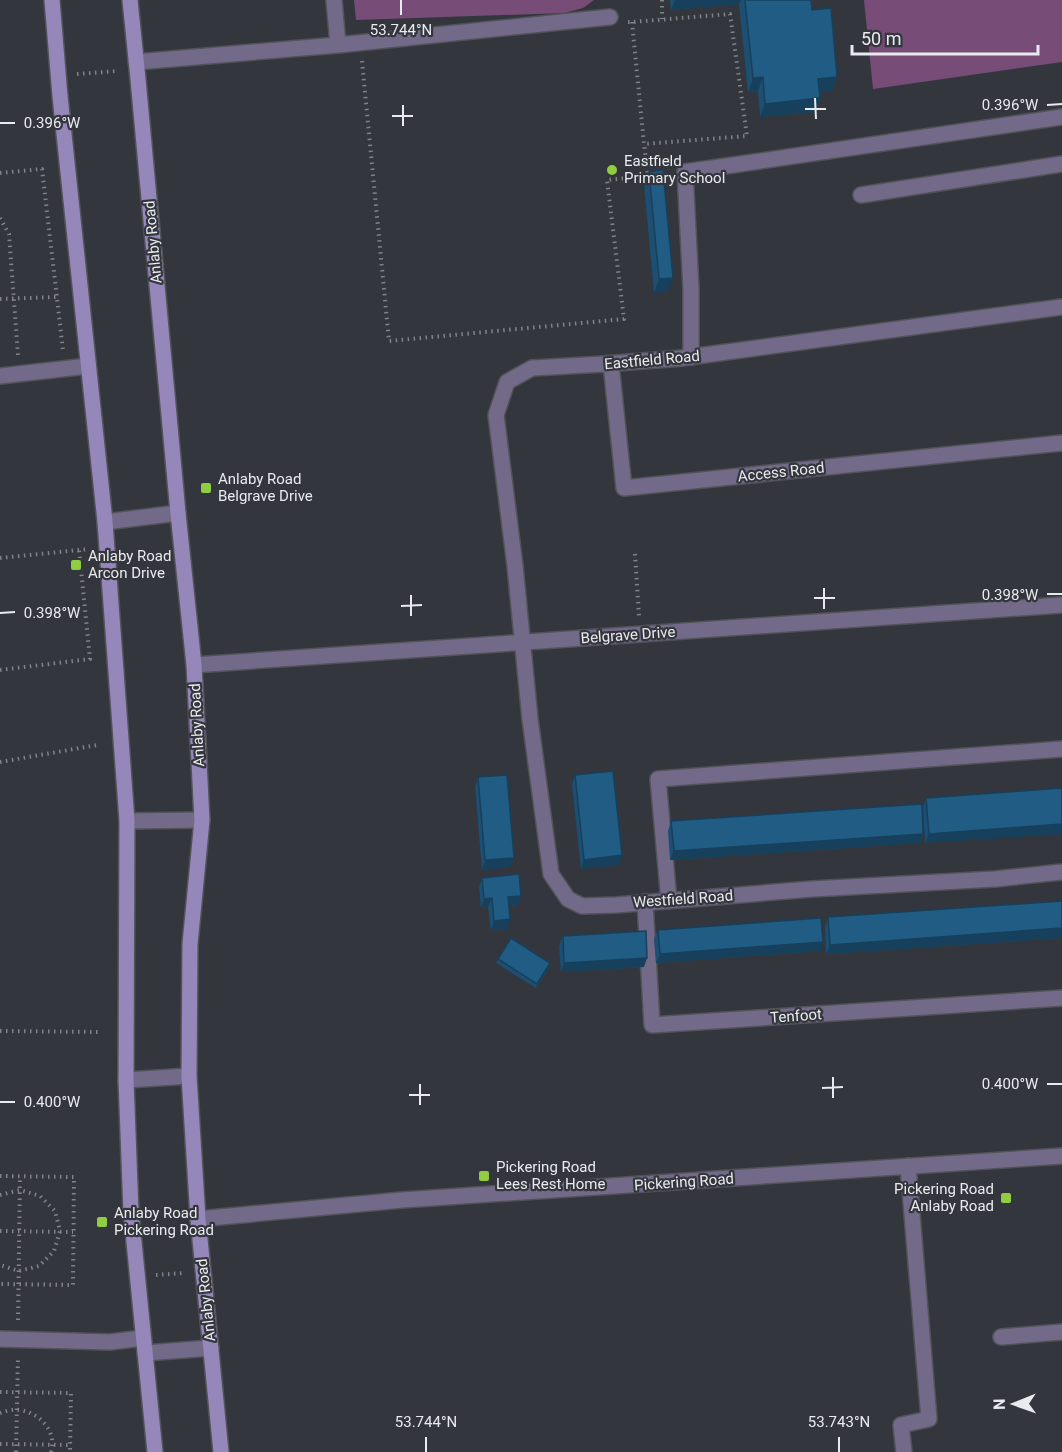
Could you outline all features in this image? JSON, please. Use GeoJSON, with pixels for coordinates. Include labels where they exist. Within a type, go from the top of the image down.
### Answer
{"type":"FeatureCollection","features":[{"type":"Feature","properties":{"kind":"main road"},"geometry":{"type":"LineString","coordinates":[[52,0],[105,522],[127,821],[126,1080],[131,1212],[155,1452]]}},
{"type":"Feature","properties":{"kind":"main road","name":"Anlaby Road"},"geometry":{"type":"LineString","coordinates":[[129,0],[194,665],[202,820],[190,944],[189,1076],[198,1219],[221,1452]]}},
{"type":"Feature","properties":{"kind":"street"},"geometry":{"type":"LineString","coordinates":[[334,0],[338,45]]}},
{"type":"Feature","properties":{"kind":"street"},"geometry":{"type":"LineString","coordinates":[[136,62],[616,20]]}},
{"type":"Feature","properties":{"kind":"street"},"geometry":{"type":"LineString","coordinates":[[691,357],[691,289],[685,172],[1062,117]]}},
{"type":"Feature","properties":{"kind":"street"},"geometry":{"type":"LineString","coordinates":[[861,195],[1062,164]]}},
{"type":"Feature","properties":{"kind":"street","name":"Eastfield Road"},"geometry":{"type":"LineString","coordinates":[[522,642],[496,415],[507,382],[532,368],[691,357],[1062,307]]}},
{"type":"Feature","properties":{"kind":"street","name":"Access Road"},"geometry":{"type":"LineString","coordinates":[[611,364],[624,488],[1062,443]]}},
{"type":"Feature","properties":{"kind":"street"},"geometry":{"type":"LineString","coordinates":[[0,376],[88,366]]}},
{"type":"Feature","properties":{"kind":"street"},"geometry":{"type":"LineString","coordinates":[[105,522],[178,513]]}},
{"type":"Feature","properties":{"kind":"street","name":"Belgrave Drive"},"geometry":{"type":"LineString","coordinates":[[194,665],[1062,605]]}},
{"type":"Feature","properties":{"kind":"street","name":"Westfield Road"},"geometry":{"type":"LineString","coordinates":[[522,642],[551,874],[568,899],[582,906],[996,879],[1062,872]]}},
{"type":"Feature","properties":{"kind":"street"},"geometry":{"type":"LineString","coordinates":[[669,900],[658,779],[1062,749]]}},
{"type":"Feature","properties":{"kind":"street"},"geometry":{"type":"LineString","coordinates":[[127,821],[202,820]]}},
{"type":"Feature","properties":{"kind":"street","name":"Tenfoot"},"geometry":{"type":"LineString","coordinates":[[645,902],[652,1025],[1062,998]]}},
{"type":"Feature","properties":{"kind":"street"},"geometry":{"type":"LineString","coordinates":[[126,1080],[189,1076]]}},
{"type":"Feature","properties":{"kind":"street","name":"Pickering Road"},"geometry":{"type":"LineString","coordinates":[[198,1219],[402,1200],[1062,1156]]}},
{"type":"Feature","properties":{"kind":"street"},"geometry":{"type":"LineString","coordinates":[[904,1452],[901,1425],[928,1419],[908,1166]]}},
{"type":"Feature","properties":{"kind":"street"},"geometry":{"type":"LineString","coordinates":[[1001,1337],[1062,1332]]}},
{"type":"Feature","properties":{"kind":"street"},"geometry":{"type":"LineString","coordinates":[[0,1340],[110,1342],[211,1348]]}},
{"type":"Feature","properties":{"kind":"path"},"geometry":{"type":"LineString","coordinates":[[662,0],[663,19]]}},
{"type":"Feature","properties":{"kind":"path"},"geometry":{"type":"LineString","coordinates":[[616,20],[632,22],[730,14],[747,136],[644,144]]}},
{"type":"Feature","properties":{"kind":"path"},"geometry":{"type":"LineString","coordinates":[[361,57],[389,341],[624,319],[607,180],[648,177],[632,22]]}},
{"type":"Feature","properties":{"kind":"path"},"geometry":{"type":"LineString","coordinates":[[58,75],[122,70]]}},
{"type":"Feature","properties":{"kind":"path"},"geometry":{"type":"LineString","coordinates":[[0,173],[42,170],[65,369]]}},
{"type":"Feature","properties":{"kind":"path"},"geometry":{"type":"LineString","coordinates":[[0,218],[9,234],[20,374]]}},
{"type":"Feature","properties":{"kind":"path"},"geometry":{"type":"LineString","coordinates":[[0,299],[57,297]]}},
{"type":"Feature","properties":{"kind":"path"},"geometry":{"type":"LineString","coordinates":[[0,558],[107,547]]}},
{"type":"Feature","properties":{"kind":"path"},"geometry":{"type":"LineString","coordinates":[[0,670],[90,659],[79,550]]}},
{"type":"Feature","properties":{"kind":"path"},"geometry":{"type":"LineString","coordinates":[[635,554],[639,620]]}},
{"type":"Feature","properties":{"kind":"path"},"geometry":{"type":"LineString","coordinates":[[0,762],[97,745]]}},
{"type":"Feature","properties":{"kind":"path"},"geometry":{"type":"LineString","coordinates":[[0,1031],[100,1032]]}},
{"type":"Feature","properties":{"kind":"path"},"geometry":{"type":"LineString","coordinates":[[0,1176],[74,1178],[73,1285],[0,1284]]}},
{"type":"Feature","properties":{"kind":"path"},"geometry":{"type":"LineString","coordinates":[[16,1452],[20,1177]]}},
{"type":"Feature","properties":{"kind":"path"},"geometry":{"type":"LineString","coordinates":[[0,1195],[20,1190],[40,1196],[55,1211],[60,1231],[54,1251],[39,1266],[19,1271],[0,1265]]}},
{"type":"Feature","properties":{"kind":"path"},"geometry":{"type":"LineString","coordinates":[[0,1231],[73,1232]]}},
{"type":"Feature","properties":{"kind":"path"},"geometry":{"type":"LineString","coordinates":[[137,1277],[203,1271]]}},
{"type":"Feature","properties":{"kind":"path"},"geometry":{"type":"LineString","coordinates":[[0,1392],[71,1393],[70,1452]]}},
{"type":"Feature","properties":{"kind":"path"},"geometry":{"type":"LineString","coordinates":[[0,1413],[17,1409],[35,1414],[48,1427],[53,1445],[51,1452]]}},
{"type":"Feature","properties":{"kind":"path"},"geometry":{"type":"LineString","coordinates":[[0,1444],[70,1445]]}},
{"type":"Feature","properties":{"kind":"shaded area"},"geometry":{"type":"Polygon","coordinates":[[[354,0],[594,0],[583,8],[564,13],[356,20],[354,0]]]}},
{"type":"Feature","properties":{"kind":"shaded area"},"geometry":{"type":"Polygon","coordinates":[[[864,0],[1062,0],[1062,62],[873,89],[864,0]]]}},
{"type":"Feature","properties":{"kind":"building"},"geometry":{"type":"Polygon","coordinates":[[[745,0],[811,0],[812,10],[831,8],[837,77],[818,79],[820,98],[765,104],[763,77],[753,78],[745,0]]]}},
{"type":"Feature","properties":{"kind":"building"},"geometry":{"type":"Polygon","coordinates":[[[663,170],[673,278],[659,279],[649,172],[663,170]]]}},
{"type":"Feature","properties":{"kind":"building"},"geometry":{"type":"Polygon","coordinates":[[[613,771],[622,855],[584,860],[575,775],[613,771]]]}},
{"type":"Feature","properties":{"kind":"building"},"geometry":{"type":"Polygon","coordinates":[[[507,775],[514,858],[485,860],[478,777],[507,775]]]}},
{"type":"Feature","properties":{"kind":"building"},"geometry":{"type":"Polygon","coordinates":[[[1062,788],[1062,824],[929,834],[926,798],[1062,788]]]}},
{"type":"Feature","properties":{"kind":"building"},"geometry":{"type":"Polygon","coordinates":[[[922,804],[923,834],[674,851],[671,821],[922,804]]]}},
{"type":"Feature","properties":{"kind":"building"},"geometry":{"type":"Polygon","coordinates":[[[519,874],[521,896],[508,897],[510,919],[494,921],[492,898],[484,899],[482,878],[519,874]]]}},
{"type":"Feature","properties":{"kind":"building"},"geometry":{"type":"Polygon","coordinates":[[[1062,901],[1062,928],[830,945],[828,917],[1062,901]]]}},
{"type":"Feature","properties":{"kind":"building"},"geometry":{"type":"Polygon","coordinates":[[[821,918],[823,942],[660,954],[658,930],[821,918]]]}},
{"type":"Feature","properties":{"kind":"building"},"geometry":{"type":"Polygon","coordinates":[[[646,931],[647,958],[564,963],[563,936],[646,931]]]}},
{"type":"Feature","properties":{"kind":"building"},"geometry":{"type":"Polygon","coordinates":[[[511,938],[550,963],[537,984],[498,959],[511,938]]]}},
{"type":"Feature","properties":{"kind":"place","name":"Eastfield Primary School"},"geometry":{"type":"Point","coordinates":[612,170]}},
{"type":"Feature","properties":{"kind":"place","name":"Anlaby Road Belgrave Drive"},"geometry":{"type":"Point","coordinates":[206,488]}},
{"type":"Feature","properties":{"kind":"place","name":"Anlaby Road Arcon Drive"},"geometry":{"type":"Point","coordinates":[76,565]}},
{"type":"Feature","properties":{"kind":"place","name":"Pickering Road Lees Rest Home"},"geometry":{"type":"Point","coordinates":[484,1176]}},
{"type":"Feature","properties":{"kind":"place","name":"Pickering Road Anlaby Road"},"geometry":{"type":"Point","coordinates":[1006,1198]}},
{"type":"Feature","properties":{"kind":"place","name":"Anlaby Road Pickering Road"},"geometry":{"type":"Point","coordinates":[102,1222]}}]}
